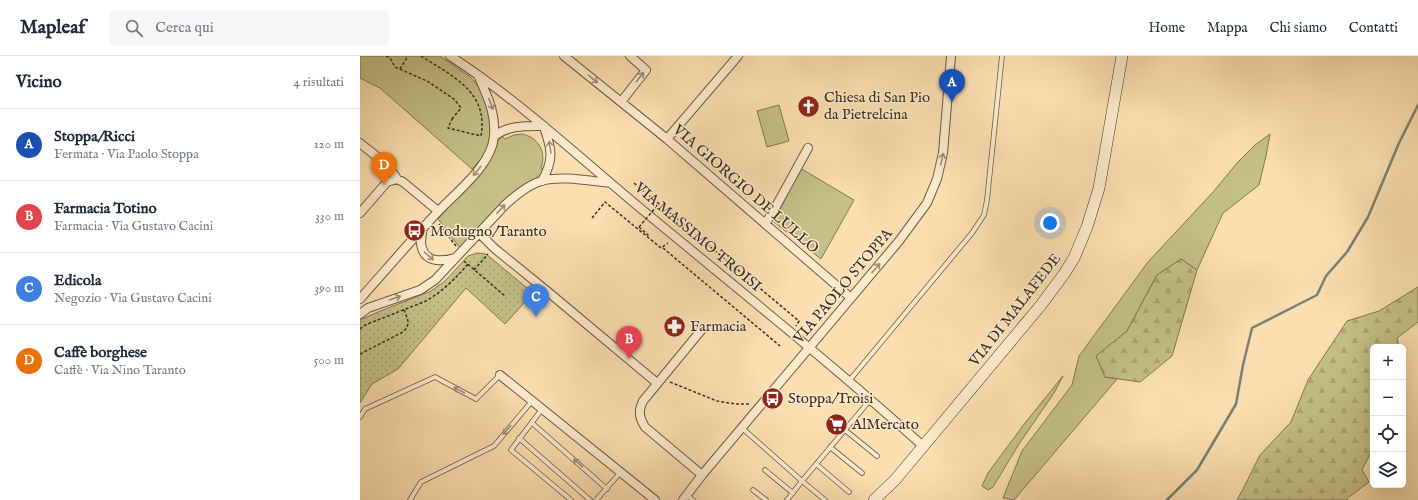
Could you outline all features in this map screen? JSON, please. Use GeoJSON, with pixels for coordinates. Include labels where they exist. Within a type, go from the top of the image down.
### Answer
{"type":"FeatureCollection","features":[{"type":"Feature","properties":{"kind":"street","name":"VIA MASSIMO TROISI"},"geometry":{"type":"LineString","coordinates":[[450,56],[478,74],[544,126],[610,183],[871,399],[923,446]]}},
{"type":"Feature","properties":{"kind":"street","name":"VIA GIORGIO DE LULLO"},"geometry":{"type":"LineString","coordinates":[[564,56],[667,139],[850,298]]}},
{"type":"Feature","properties":{"kind":"street"},"geometry":{"type":"LineString","coordinates":[[621,102],[646,70],[630,56]]}},
{"type":"Feature","properties":{"kind":"street"},"geometry":{"type":"LineString","coordinates":[[667,139],[738,56]]}},
{"type":"Feature","properties":{"kind":"street","name":"VIA PAOLO STOPPA"},"geometry":{"type":"LineString","coordinates":[[688,498],[702,475],[899,241],[927,203],[937,179],[943,153],[951,56]]}},
{"type":"Feature","properties":{"kind":"street","name":"VIA DI MALAFEDE"},"geometry":{"type":"LineString","coordinates":[[874,500],[895,480],[1041,305],[1074,258],[1087,227],[1099,188],[1122,56]]}},
{"type":"Feature","properties":{"kind":"street"},"geometry":{"type":"LineString","coordinates":[[360,299],[438,211],[478,171],[488,155],[494,136],[494,113],[478,74]]}},
{"type":"Feature","properties":{"kind":"street"},"geometry":{"type":"LineString","coordinates":[[494,136],[510,128],[523,126],[544,126],[549,142],[551,161],[549,169],[542,181]]}},
{"type":"Feature","properties":{"kind":"street"},"geometry":{"type":"LineString","coordinates":[[360,143],[388,166],[397,179],[438,211]]}},
{"type":"Feature","properties":{"kind":"street"},"geometry":{"type":"LineString","coordinates":[[765,224],[808,148]]}},
{"type":"Feature","properties":{"kind":"street"},"geometry":{"type":"LineString","coordinates":[[360,213],[387,182],[397,179]]}},
{"type":"Feature","properties":{"kind":"street"},"geometry":{"type":"LineString","coordinates":[[360,314],[368,308],[420,290],[435,280],[505,205],[516,195],[530,186],[542,181],[557,179],[610,183]]}},
{"type":"Feature","properties":{"kind":"street"},"geometry":{"type":"LineString","coordinates":[[422,230],[421,243],[423,251],[427,256],[438,262],[456,258]]}},
{"type":"Feature","properties":{"kind":"street"},"geometry":{"type":"LineString","coordinates":[[479,233],[494,248],[659,381]]}},
{"type":"Feature","properties":{"kind":"street"},"geometry":{"type":"LineString","coordinates":[[702,475],[645,427],[639,414],[643,401],[703,328]]}},
{"type":"Feature","properties":{"kind":"street"},"geometry":{"type":"LineString","coordinates":[[500,375],[655,500]]}},
{"type":"Feature","properties":{"kind":"lane"},"geometry":{"type":"LineString","coordinates":[[849,381],[972,233],[984,215],[987,200],[1002,56]]}},
{"type":"Feature","properties":{"kind":"lane"},"geometry":{"type":"LineString","coordinates":[[360,417],[365,409],[435,377],[476,399],[500,375]]}},
{"type":"Feature","properties":{"kind":"lane"},"geometry":{"type":"LineString","coordinates":[[787,500],[871,399]]}},
{"type":"Feature","properties":{"kind":"lane"},"geometry":{"type":"LineString","coordinates":[[410,500],[421,482],[494,446],[532,401]]}},
{"type":"Feature","properties":{"kind":"lane"},"geometry":{"type":"LineString","coordinates":[[542,409],[511,450],[571,500]]}},
{"type":"Feature","properties":{"kind":"lane"},"geometry":{"type":"LineString","coordinates":[[532,423],[607,489]]}},
{"type":"Feature","properties":{"kind":"lane"},"geometry":{"type":"LineString","coordinates":[[742,428],[825,500]]}},
{"type":"Feature","properties":{"kind":"lane"},"geometry":{"type":"LineString","coordinates":[[845,430],[878,456]]}},
{"type":"Feature","properties":{"kind":"lane"},"geometry":{"type":"LineString","coordinates":[[519,438],[590,500]]}},
{"type":"Feature","properties":{"kind":"lane"},"geometry":{"type":"LineString","coordinates":[[830,447],[862,473]]}},
{"type":"Feature","properties":{"kind":"lane"},"geometry":{"type":"LineString","coordinates":[[816,464],[849,492]]}},
{"type":"Feature","properties":{"kind":"lane"},"geometry":{"type":"LineString","coordinates":[[764,470],[793,493]]}},
{"type":"Feature","properties":{"kind":"lane"},"geometry":{"type":"LineString","coordinates":[[596,500],[620,473]]}},
{"type":"Feature","properties":{"kind":"lane"},"geometry":{"type":"LineString","coordinates":[[753,490],[766,500]]}},
{"type":"Feature","properties":{"kind":"path"},"geometry":{"type":"LineString","coordinates":[[386,56],[390,58],[395,67],[427,81],[454,99],[461,108],[452,119],[448,128],[481,136],[482,118],[479,106],[472,93],[461,82],[421,56]]}},
{"type":"Feature","properties":{"kind":"path"},"geometry":{"type":"LineString","coordinates":[[400,69],[408,56]]}},
{"type":"Feature","properties":{"kind":"path"},"geometry":{"type":"LineString","coordinates":[[634,183],[800,321],[796,326]]}},
{"type":"Feature","properties":{"kind":"path"},"geometry":{"type":"LineString","coordinates":[[646,236],[648,234],[639,227],[657,206],[650,199],[655,200]]}},
{"type":"Feature","properties":{"kind":"path"},"geometry":{"type":"LineString","coordinates":[[592,218],[605,202],[661,248],[663,248],[780,346]]}},
{"type":"Feature","properties":{"kind":"path"},"geometry":{"type":"LineString","coordinates":[[663,248],[668,243]]}},
{"type":"Feature","properties":{"kind":"path"},"geometry":{"type":"LineString","coordinates":[[474,270],[494,248]]}},
{"type":"Feature","properties":{"kind":"path"},"geometry":{"type":"LineString","coordinates":[[772,298],[775,295]]}},
{"type":"Feature","properties":{"kind":"path"},"geometry":{"type":"LineString","coordinates":[[360,354],[403,332],[408,327],[404,310]]}},
{"type":"Feature","properties":{"kind":"path"},"geometry":{"type":"LineString","coordinates":[[659,381],[684,387],[717,401],[726,403],[750,404],[764,402]]}},
{"type":"Feature","properties":{"kind":"green space"},"geometry":{"type":"Polygon","coordinates":[[[360,56],[440,56],[469,76],[478,86],[489,107],[491,133],[483,157],[472,169],[380,88],[360,78],[360,56]]]}},
{"type":"Feature","properties":{"kind":"green space"},"geometry":{"type":"Polygon","coordinates":[[[779,105],[789,141],[767,147],[757,111],[779,105]]]}},
{"type":"Feature","properties":{"kind":"green space"},"geometry":{"type":"Polygon","coordinates":[[[522,134],[533,138],[540,146],[543,156],[541,168],[544,169],[542,173],[508,197],[460,248],[438,219],[486,167],[498,141],[502,136],[505,139],[514,135],[522,134]]]}},
{"type":"Feature","properties":{"kind":"green space"},"geometry":{"type":"Polygon","coordinates":[[[1270,134],[1259,185],[1223,213],[1197,270],[1181,259],[1157,275],[1127,331],[1097,356],[1105,377],[1117,379],[1014,500],[1003,498],[1022,451],[1072,385],[1079,356],[1148,262],[1214,191],[1237,163],[1255,145],[1270,134]]]}},
{"type":"Feature","properties":{"kind":"green space"},"geometry":{"type":"Polygon","coordinates":[[[800,168],[854,200],[821,259],[774,222],[800,168]]]}},
{"type":"Feature","properties":{"kind":"green space"},"geometry":{"type":"Polygon","coordinates":[[[477,253],[486,254],[533,293],[505,324],[466,288],[398,369],[372,384],[360,403],[360,320],[431,291],[445,281],[468,256],[477,253]]]}},
{"type":"Feature","properties":{"kind":"green space"},"geometry":{"type":"Polygon","coordinates":[[[1181,259],[1197,270],[1172,356],[1140,382],[1105,377],[1096,356],[1127,331],[1157,275],[1181,259]]]}},
{"type":"Feature","properties":{"kind":"green space"},"geometry":{"type":"Polygon","coordinates":[[[1418,287],[1418,322],[1397,338],[1398,344],[1370,344],[1370,454],[1362,470],[1369,482],[1347,500],[1237,500],[1260,455],[1291,422],[1308,380],[1347,321],[1379,311],[1418,287]]]}},
{"type":"Feature","properties":{"kind":"green space"},"geometry":{"type":"Polygon","coordinates":[[[1063,376],[1054,393],[1019,444],[993,487],[988,490],[982,486],[988,473],[1025,423],[1063,376]]]}},
{"type":"Feature","properties":{"kind":"waterway"},"geometry":{"type":"LineString","coordinates":[[1167,500],[1197,470],[1236,404],[1252,328],[1317,295],[1326,276],[1347,252],[1368,217],[1399,143],[1418,105]]}},
{"type":"Feature","properties":{"kind":"place","name":"Stoppa/Ricci"},"geometry":{"type":"Point","coordinates":[952,102]}},
{"type":"Feature","properties":{"kind":"place","name":"Chiesa di San Pio da Pietrelcina"},"geometry":{"type":"Point","coordinates":[809,106]}},
{"type":"Feature","properties":{"kind":"place","name":"Caffè borghese"},"geometry":{"type":"Point","coordinates":[384,185]}},
{"type":"Feature","properties":{"kind":"place","name":"Modugno/Taranto"},"geometry":{"type":"Point","coordinates":[415,231]}},
{"type":"Feature","properties":{"kind":"place","name":"Edicola"},"geometry":{"type":"Point","coordinates":[536,317]}},
{"type":"Feature","properties":{"kind":"place","name":"Farmacia"},"geometry":{"type":"Point","coordinates":[674,326]}},
{"type":"Feature","properties":{"kind":"place","name":"Farmacia Totino"},"geometry":{"type":"Point","coordinates":[629,359]}},
{"type":"Feature","properties":{"kind":"place","name":"Stoppa/Troisi"},"geometry":{"type":"Point","coordinates":[773,398]}},
{"type":"Feature","properties":{"kind":"place","name":"AlMercato"},"geometry":{"type":"Point","coordinates":[837,424]}}]}
